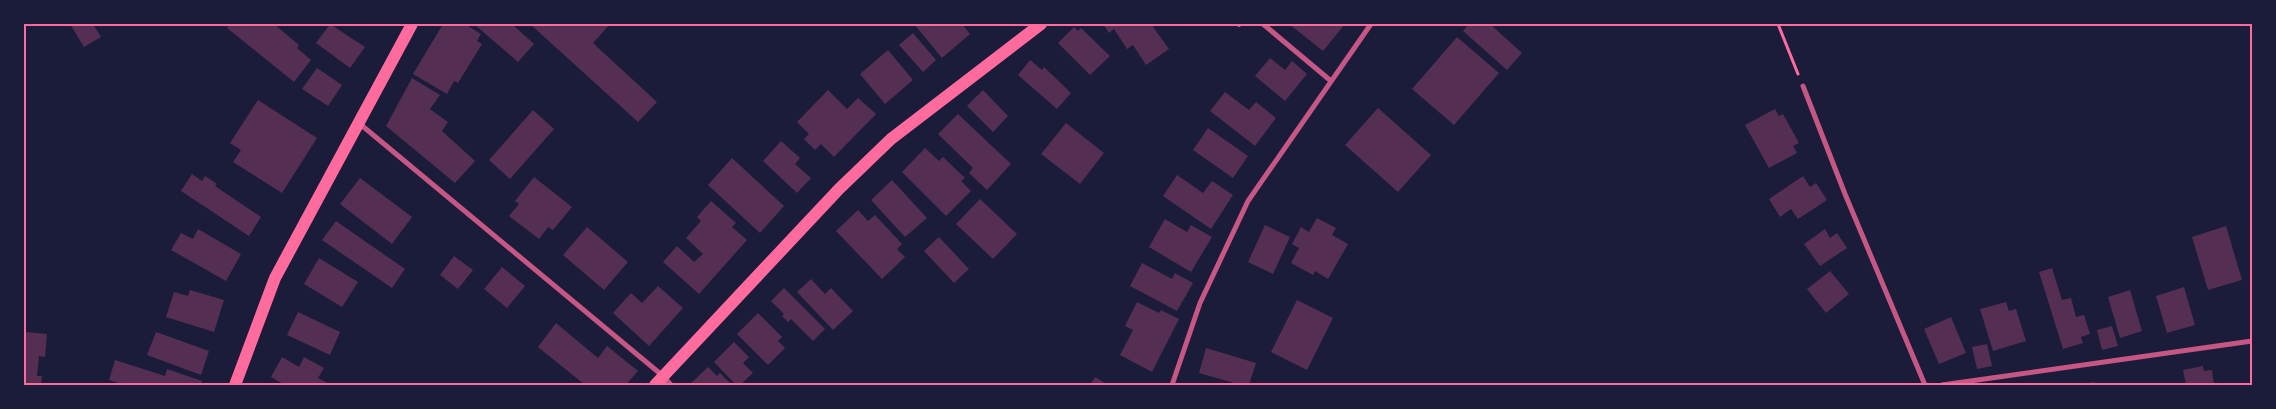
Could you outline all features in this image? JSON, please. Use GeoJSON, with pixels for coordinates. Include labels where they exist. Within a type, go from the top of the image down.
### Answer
{"type":"FeatureCollection","features":[{"type":"Feature","properties":{"kind":"main road"},"geometry":{"type":"LineString","coordinates":[[235,385],[275,278],[412,24]]}},
{"type":"Feature","properties":{"kind":"main road"},"geometry":{"type":"LineString","coordinates":[[663,382],[839,189],[892,139],[1041,24]]}},
{"type":"Feature","properties":{"kind":"street"},"geometry":{"type":"LineString","coordinates":[[1263,24],[1331,81]]}},
{"type":"Feature","properties":{"kind":"street"},"geometry":{"type":"LineString","coordinates":[[1172,385],[1200,303],[1248,201],[1371,24]]}},
{"type":"Feature","properties":{"kind":"street"},"geometry":{"type":"LineString","coordinates":[[1803,86],[1845,194],[1925,385]]}},
{"type":"Feature","properties":{"kind":"street"},"geometry":{"type":"LineString","coordinates":[[358,122],[663,382]]}},
{"type":"Feature","properties":{"kind":"street"},"geometry":{"type":"LineString","coordinates":[[1942,385],[2252,340]]}},
{"type":"Feature","properties":{"kind":"path"},"geometry":{"type":"LineString","coordinates":[[1778,24],[1803,86]]}},
{"type":"Feature","properties":{"kind":"building"},"geometry":{"type":"Polygon","coordinates":[[[70,24],[93,24],[101,37],[84,47],[70,24]]]}},
{"type":"Feature","properties":{"kind":"building"},"geometry":{"type":"Polygon","coordinates":[[[230,24],[274,24],[299,45],[297,48],[311,60],[294,82],[227,28],[230,24]]]}},
{"type":"Feature","properties":{"kind":"building"},"geometry":{"type":"Polygon","coordinates":[[[330,24],[365,47],[350,68],[316,43],[330,24]]]}},
{"type":"Feature","properties":{"kind":"building"},"geometry":{"type":"Polygon","coordinates":[[[443,24],[465,24],[481,34],[477,41],[482,44],[458,83],[454,81],[447,94],[413,74],[443,24]]]}},
{"type":"Feature","properties":{"kind":"building"},"geometry":{"type":"Polygon","coordinates":[[[474,24],[512,24],[534,44],[518,62],[474,24]]]}},
{"type":"Feature","properties":{"kind":"building"},"geometry":{"type":"Polygon","coordinates":[[[530,24],[610,24],[593,43],[657,102],[638,122],[530,24]]]}},
{"type":"Feature","properties":{"kind":"building"},"geometry":{"type":"Polygon","coordinates":[[[914,24],[962,24],[970,34],[942,58],[914,24]]]}},
{"type":"Feature","properties":{"kind":"building"},"geometry":{"type":"Polygon","coordinates":[[[1103,24],[1151,24],[1169,49],[1146,65],[1133,45],[1127,49],[1114,29],[1109,33],[1103,24]]]}},
{"type":"Feature","properties":{"kind":"building"},"geometry":{"type":"Polygon","coordinates":[[[1289,24],[1345,24],[1323,51],[1289,24]]]}},
{"type":"Feature","properties":{"kind":"building"},"geometry":{"type":"Polygon","coordinates":[[[1469,24],[1490,24],[1522,53],[1507,70],[1463,31],[1469,24]]]}},
{"type":"Feature","properties":{"kind":"building"},"geometry":{"type":"Polygon","coordinates":[[[1074,27],[1078,31],[1081,28],[1110,56],[1090,75],[1058,43],[1074,27]]]}},
{"type":"Feature","properties":{"kind":"building"},"geometry":{"type":"Polygon","coordinates":[[[913,33],[936,60],[923,72],[899,45],[913,33]]]}},
{"type":"Feature","properties":{"kind":"building"},"geometry":{"type":"Polygon","coordinates":[[[1457,37],[1499,73],[1454,125],[1412,89],[1457,37]]]}},
{"type":"Feature","properties":{"kind":"building"},"geometry":{"type":"Polygon","coordinates":[[[888,50],[913,80],[885,104],[860,74],[888,50]]]}},
{"type":"Feature","properties":{"kind":"building"},"geometry":{"type":"Polygon","coordinates":[[[1270,58],[1285,70],[1292,61],[1307,74],[1285,101],[1255,76],[1270,58]]]}},
{"type":"Feature","properties":{"kind":"building"},"geometry":{"type":"Polygon","coordinates":[[[1030,60],[1042,70],[1044,67],[1071,93],[1057,109],[1018,75],[1030,60]]]}},
{"type":"Feature","properties":{"kind":"building"},"geometry":{"type":"Polygon","coordinates":[[[317,68],[342,85],[328,106],[302,89],[317,68]]]}},
{"type":"Feature","properties":{"kind":"building"},"geometry":{"type":"Polygon","coordinates":[[[412,78],[440,95],[430,109],[448,122],[442,131],[475,161],[455,183],[386,126],[412,78]]]}},
{"type":"Feature","properties":{"kind":"building"},"geometry":{"type":"Polygon","coordinates":[[[828,90],[847,109],[858,98],[876,114],[834,157],[821,144],[815,150],[804,139],[809,134],[797,122],[828,90]]]}},
{"type":"Feature","properties":{"kind":"building"},"geometry":{"type":"Polygon","coordinates":[[[983,90],[1008,116],[993,132],[967,106],[983,90]]]}},
{"type":"Feature","properties":{"kind":"building"},"geometry":{"type":"Polygon","coordinates":[[[1225,92],[1249,110],[1256,102],[1276,118],[1255,146],[1210,111],[1225,92]]]}},
{"type":"Feature","properties":{"kind":"building"},"geometry":{"type":"Polygon","coordinates":[[[258,100],[317,138],[282,193],[233,162],[241,150],[230,143],[258,100]]]}},
{"type":"Feature","properties":{"kind":"building"},"geometry":{"type":"Polygon","coordinates":[[[1378,108],[1431,155],[1398,192],[1345,145],[1378,108]]]}},
{"type":"Feature","properties":{"kind":"building"},"geometry":{"type":"Polygon","coordinates":[[[1775,109],[1779,116],[1783,114],[1799,143],[1793,146],[1797,153],[1769,168],[1745,125],[1775,109]]]}},
{"type":"Feature","properties":{"kind":"building"},"geometry":{"type":"Polygon","coordinates":[[[533,110],[554,129],[510,179],[489,160],[533,110]]]}},
{"type":"Feature","properties":{"kind":"building"},"geometry":{"type":"Polygon","coordinates":[[[958,114],[1011,164],[987,190],[969,173],[973,168],[938,134],[958,114]]]}},
{"type":"Feature","properties":{"kind":"building"},"geometry":{"type":"Polygon","coordinates":[[[1066,123],[1104,153],[1080,184],[1041,154],[1066,123]]]}},
{"type":"Feature","properties":{"kind":"building"},"geometry":{"type":"Polygon","coordinates":[[[1208,128],[1248,156],[1233,178],[1193,150],[1208,128]]]}},
{"type":"Feature","properties":{"kind":"building"},"geometry":{"type":"Polygon","coordinates":[[[781,141],[800,158],[795,164],[811,178],[797,193],[763,161],[781,141]]]}},
{"type":"Feature","properties":{"kind":"building"},"geometry":{"type":"Polygon","coordinates":[[[925,148],[939,161],[943,157],[965,178],[961,181],[971,191],[946,216],[902,172],[925,148]]]}},
{"type":"Feature","properties":{"kind":"building"},"geometry":{"type":"Polygon","coordinates":[[[732,158],[784,206],[760,233],[708,185],[732,158]]]}},
{"type":"Feature","properties":{"kind":"building"},"geometry":{"type":"Polygon","coordinates":[[[192,174],[202,181],[205,176],[217,184],[215,186],[261,217],[249,236],[181,191],[192,174]]]}},
{"type":"Feature","properties":{"kind":"building"},"geometry":{"type":"Polygon","coordinates":[[[1177,175],[1203,193],[1212,181],[1233,195],[1211,229],[1163,196],[1177,175]]]}},
{"type":"Feature","properties":{"kind":"building"},"geometry":{"type":"Polygon","coordinates":[[[1803,176],[1810,187],[1816,183],[1827,200],[1798,219],[1791,209],[1780,217],[1769,199],[1803,176]]]}},
{"type":"Feature","properties":{"kind":"building"},"geometry":{"type":"Polygon","coordinates":[[[534,177],[572,207],[553,230],[548,227],[539,239],[509,216],[519,204],[515,201],[534,177]]]}},
{"type":"Feature","properties":{"kind":"building"},"geometry":{"type":"Polygon","coordinates":[[[360,178],[412,217],[392,244],[340,204],[360,178]]]}},
{"type":"Feature","properties":{"kind":"building"},"geometry":{"type":"Polygon","coordinates":[[[892,180],[927,218],[905,237],[871,200],[892,180]]]}},
{"type":"Feature","properties":{"kind":"building"},"geometry":{"type":"Polygon","coordinates":[[[980,199],[1017,234],[993,259],[956,224],[980,199]]]}},
{"type":"Feature","properties":{"kind":"building"},"geometry":{"type":"Polygon","coordinates":[[[711,201],[736,223],[732,227],[747,240],[699,294],[663,262],[677,246],[694,262],[703,254],[686,238],[701,221],[697,217],[711,201]]]}},
{"type":"Feature","properties":{"kind":"building"},"geometry":{"type":"Polygon","coordinates":[[[858,210],[868,221],[875,215],[902,244],[897,249],[905,257],[882,279],[836,231],[858,210]]]}},
{"type":"Feature","properties":{"kind":"building"},"geometry":{"type":"Polygon","coordinates":[[[1317,218],[1336,228],[1332,235],[1348,244],[1328,279],[1315,271],[1313,275],[1291,263],[1299,248],[1292,244],[1301,227],[1309,232],[1317,218]]]}},
{"type":"Feature","properties":{"kind":"building"},"geometry":{"type":"Polygon","coordinates":[[[1165,219],[1187,232],[1191,225],[1212,237],[1191,272],[1149,247],[1165,219]]]}},
{"type":"Feature","properties":{"kind":"building"},"geometry":{"type":"Polygon","coordinates":[[[336,221],[405,269],[392,288],[322,240],[336,221]]]}},
{"type":"Feature","properties":{"kind":"building"},"geometry":{"type":"Polygon","coordinates":[[[1265,225],[1290,237],[1273,274],[1248,262],[1265,225]]]}},
{"type":"Feature","properties":{"kind":"building"},"geometry":{"type":"Polygon","coordinates":[[[2226,226],[2242,280],[2208,290],[2192,237],[2226,226]]]}},
{"type":"Feature","properties":{"kind":"building"},"geometry":{"type":"Polygon","coordinates":[[[587,227],[628,262],[604,290],[563,255],[587,227]]]}},
{"type":"Feature","properties":{"kind":"building"},"geometry":{"type":"Polygon","coordinates":[[[198,229],[241,254],[226,281],[171,250],[181,233],[193,239],[198,229]]]}},
{"type":"Feature","properties":{"kind":"building"},"geometry":{"type":"Polygon","coordinates":[[[1825,229],[1830,238],[1837,233],[1847,248],[1820,266],[1804,244],[1825,229]]]}},
{"type":"Feature","properties":{"kind":"building"},"geometry":{"type":"Polygon","coordinates":[[[939,237],[969,269],[954,283],[924,251],[939,237]]]}},
{"type":"Feature","properties":{"kind":"building"},"geometry":{"type":"Polygon","coordinates":[[[454,256],[473,270],[458,289],[440,275],[454,256]]]}},
{"type":"Feature","properties":{"kind":"building"},"geometry":{"type":"Polygon","coordinates":[[[319,258],[358,282],[342,307],[304,284],[319,258]]]}},
{"type":"Feature","properties":{"kind":"building"},"geometry":{"type":"Polygon","coordinates":[[[1142,263],[1172,279],[1175,273],[1193,283],[1177,311],[1130,286],[1142,263]]]}},
{"type":"Feature","properties":{"kind":"building"},"geometry":{"type":"Polygon","coordinates":[[[502,267],[525,286],[507,308],[484,289],[502,267]]]}},
{"type":"Feature","properties":{"kind":"building"},"geometry":{"type":"Polygon","coordinates":[[[2052,268],[2062,300],[2071,298],[2076,317],[2084,315],[2090,334],[2081,337],[2083,343],[2063,349],[2039,272],[2052,268]]]}},
{"type":"Feature","properties":{"kind":"building"},"geometry":{"type":"Polygon","coordinates":[[[1830,271],[1849,294],[1826,313],[1807,289],[1830,271]]]}},
{"type":"Feature","properties":{"kind":"building"},"geometry":{"type":"Polygon","coordinates":[[[811,279],[825,294],[831,288],[853,311],[833,330],[797,292],[811,279]]]}},
{"type":"Feature","properties":{"kind":"building"},"geometry":{"type":"Polygon","coordinates":[[[658,286],[683,308],[649,346],[613,313],[631,293],[642,303],[658,286]]]}},
{"type":"Feature","properties":{"kind":"building"},"geometry":{"type":"Polygon","coordinates":[[[2184,287],[2195,325],[2167,333],[2156,296],[2184,287]]]}},
{"type":"Feature","properties":{"kind":"building"},"geometry":{"type":"Polygon","coordinates":[[[784,288],[825,329],[813,341],[791,319],[788,322],[782,316],[784,314],[771,301],[784,288]]]}},
{"type":"Feature","properties":{"kind":"building"},"geometry":{"type":"Polygon","coordinates":[[[190,290],[224,300],[214,332],[166,317],[174,292],[188,296],[190,290]]]}},
{"type":"Feature","properties":{"kind":"building"},"geometry":{"type":"Polygon","coordinates":[[[2130,290],[2142,331],[2120,338],[2108,297],[2130,290]]]}},
{"type":"Feature","properties":{"kind":"building"},"geometry":{"type":"Polygon","coordinates":[[[1297,300],[1333,318],[1307,370],[1271,352],[1297,300]]]}},
{"type":"Feature","properties":{"kind":"building"},"geometry":{"type":"Polygon","coordinates":[[[1137,302],[1159,313],[1161,310],[1179,319],[1152,372],[1120,355],[1133,330],[1125,326],[1137,302]]]}},
{"type":"Feature","properties":{"kind":"building"},"geometry":{"type":"Polygon","coordinates":[[[2006,302],[2009,311],[2016,309],[2026,341],[1993,351],[1980,309],[2006,302]]]}},
{"type":"Feature","properties":{"kind":"building"},"geometry":{"type":"Polygon","coordinates":[[[298,312],[340,332],[330,355],[287,335],[298,312]]]}},
{"type":"Feature","properties":{"kind":"building"},"geometry":{"type":"Polygon","coordinates":[[[758,313],[782,337],[778,341],[785,348],[768,365],[737,334],[758,313]]]}},
{"type":"Feature","properties":{"kind":"building"},"geometry":{"type":"Polygon","coordinates":[[[1951,317],[1966,353],[1939,364],[1924,329],[1951,317]]]}},
{"type":"Feature","properties":{"kind":"building"},"geometry":{"type":"Polygon","coordinates":[[[556,323],[598,358],[607,346],[638,371],[626,385],[585,385],[538,347],[556,323]]]}},
{"type":"Feature","properties":{"kind":"building"},"geometry":{"type":"Polygon","coordinates":[[[2112,326],[2118,346],[2102,350],[2097,330],[2112,326]]]}},
{"type":"Feature","properties":{"kind":"building"},"geometry":{"type":"Polygon","coordinates":[[[25,332],[47,334],[45,357],[39,356],[37,376],[42,376],[41,385],[24,385],[25,332]]]}},
{"type":"Feature","properties":{"kind":"building"},"geometry":{"type":"Polygon","coordinates":[[[156,332],[209,351],[201,375],[147,355],[156,332]]]}},
{"type":"Feature","properties":{"kind":"building"},"geometry":{"type":"Polygon","coordinates":[[[734,342],[749,357],[743,363],[753,373],[740,385],[736,385],[714,362],[734,342]]]}},
{"type":"Feature","properties":{"kind":"building"},"geometry":{"type":"Polygon","coordinates":[[[1987,344],[1992,366],[1977,369],[1972,347],[1987,344]]]}},
{"type":"Feature","properties":{"kind":"building"},"geometry":{"type":"Polygon","coordinates":[[[1206,348],[1256,363],[1249,385],[1241,385],[1199,373],[1206,348]]]}},
{"type":"Feature","properties":{"kind":"building"},"geometry":{"type":"Polygon","coordinates":[[[282,357],[299,367],[304,357],[324,368],[318,378],[331,385],[285,385],[271,377],[282,357]]]}},
{"type":"Feature","properties":{"kind":"building"},"geometry":{"type":"Polygon","coordinates":[[[115,360],[165,376],[167,369],[202,381],[201,385],[124,385],[109,380],[115,360]]]}},
{"type":"Feature","properties":{"kind":"building"},"geometry":{"type":"Polygon","coordinates":[[[2203,366],[2204,371],[2212,370],[2214,385],[2186,385],[2183,370],[2203,366]]]}},
{"type":"Feature","properties":{"kind":"building"},"geometry":{"type":"Polygon","coordinates":[[[708,367],[717,376],[720,373],[732,385],[689,385],[708,367]]]}},
{"type":"Feature","properties":{"kind":"building"},"geometry":{"type":"Polygon","coordinates":[[[1095,377],[1108,385],[1090,385],[1095,377]]]}},
{"type":"Feature","properties":{"kind":"building"},"geometry":{"type":"Polygon","coordinates":[[[2095,382],[2095,385],[2081,385],[2081,384],[2095,382]]]}}]}
